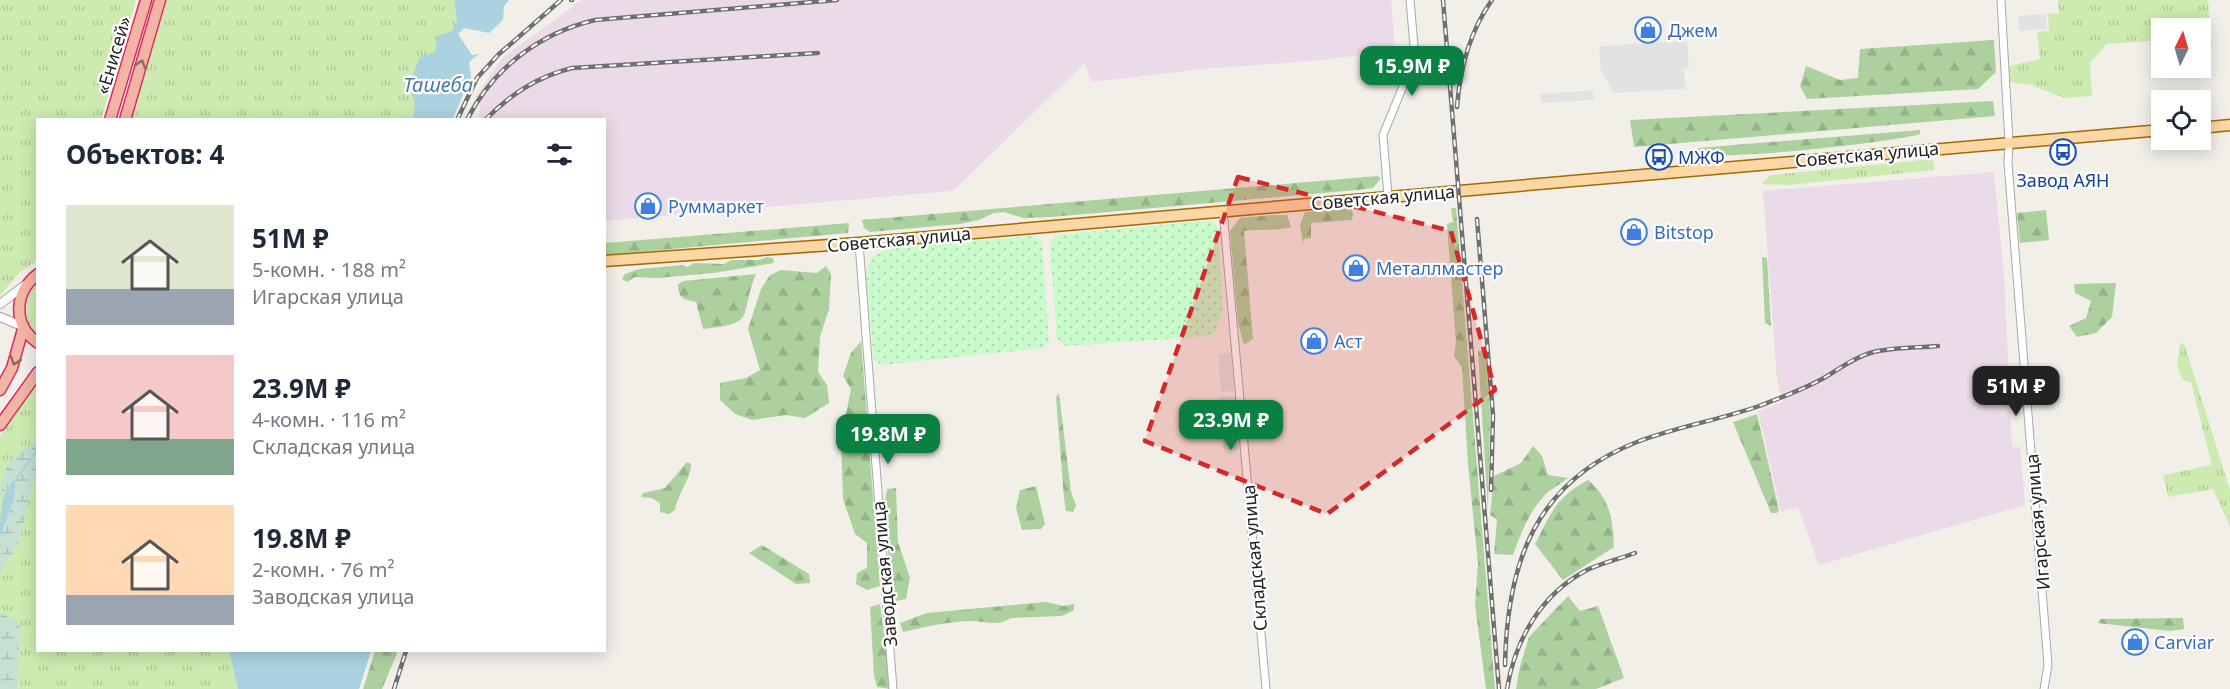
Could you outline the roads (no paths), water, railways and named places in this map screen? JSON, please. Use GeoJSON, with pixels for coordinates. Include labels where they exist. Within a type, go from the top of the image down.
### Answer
{"type":"FeatureCollection","features":[{"type":"Feature","properties":{"kind":"highway","name":"«Енисей»"},"geometry":{"type":"LineString","coordinates":[[111,118],[146,0]]}},
{"type":"Feature","properties":{"kind":"highway","name":"«Енисей»"},"geometry":{"type":"LineString","coordinates":[[126,118],[160,0]]}},
{"type":"Feature","properties":{"kind":"highway"},"geometry":{"type":"LineString","coordinates":[[0,390],[12,368],[23,327],[18,304],[26,285],[36,276]]}},
{"type":"Feature","properties":{"kind":"highway"},"geometry":{"type":"LineString","coordinates":[[23,327],[36,341]]}},
{"type":"Feature","properties":{"kind":"highway"},"geometry":{"type":"LineString","coordinates":[[0,425],[36,375]]}},
{"type":"Feature","properties":{"kind":"main road"},"geometry":{"type":"LineString","coordinates":[[2211,127],[2230,125]]}},
{"type":"Feature","properties":{"kind":"main road","name":"Советская улица"},"geometry":{"type":"LineString","coordinates":[[606,261],[859,243],[2151,131]]}},
{"type":"Feature","properties":{"kind":"street"},"geometry":{"type":"LineString","coordinates":[[1388,196],[1383,135],[1415,57],[1410,0]]}},
{"type":"Feature","properties":{"kind":"street","name":"Игарская улица"},"geometry":{"type":"LineString","coordinates":[[2001,0],[2009,142],[2008,169],[2046,629],[2048,664],[2042,688]]}},
{"type":"Feature","properties":{"kind":"street","name":"Складская улица"},"geometry":{"type":"LineString","coordinates":[[1223,211],[1266,689]]}},
{"type":"Feature","properties":{"kind":"street","name":"Заводская улица"},"geometry":{"type":"LineString","coordinates":[[859,243],[893,689]]}},
{"type":"Feature","properties":{"kind":"street"},"geometry":{"type":"LineString","coordinates":[[0,304],[26,285]]}},
{"type":"Feature","properties":{"kind":"street"},"geometry":{"type":"LineString","coordinates":[[0,317],[23,327]]}},
{"type":"Feature","properties":{"kind":"water","name":"Ташеба"},"geometry":{"type":"Polygon","coordinates":[[[454,0],[509,0],[504,6],[503,20],[489,33],[464,28],[458,34],[472,55],[479,54],[469,62],[471,77],[453,118],[413,118],[415,102],[408,86],[420,57],[435,52],[437,36],[452,31],[457,20],[454,0]]]}},
{"type":"Feature","properties":{"kind":"water"},"geometry":{"type":"Polygon","coordinates":[[[16,478],[14,498],[0,537],[4,497],[16,478]]]}},
{"type":"Feature","properties":{"kind":"water"},"geometry":{"type":"Polygon","coordinates":[[[229,652],[371,652],[359,689],[238,689],[229,652]]]}},
{"type":"Feature","properties":{"kind":"waterway"},"geometry":{"type":"LineString","coordinates":[[16,479],[36,452]]}},
{"type":"Feature","properties":{"kind":"railway"},"geometry":{"type":"LineString","coordinates":[[458,118],[477,78],[499,54],[561,0]]}},
{"type":"Feature","properties":{"kind":"railway"},"geometry":{"type":"LineString","coordinates":[[468,118],[490,84],[520,55],[555,34],[575,26],[595,20],[837,0]]}},
{"type":"Feature","properties":{"kind":"railway"},"geometry":{"type":"LineString","coordinates":[[1443,0],[1499,689]]}},
{"type":"Feature","properties":{"kind":"railway"},"geometry":{"type":"LineString","coordinates":[[1457,107],[1467,50],[1492,0]]}},
{"type":"Feature","properties":{"kind":"railway"},"geometry":{"type":"LineString","coordinates":[[487,118],[524,88],[547,76],[572,68],[818,53]]}},
{"type":"Feature","properties":{"kind":"railway"},"geometry":{"type":"LineString","coordinates":[[1477,219],[1493,415],[1491,490]]}},
{"type":"Feature","properties":{"kind":"railway"},"geometry":{"type":"LineString","coordinates":[[1505,665],[1512,593],[1521,560],[1534,530],[1551,503],[1574,479],[1602,459],[1637,442],[1775,400],[1828,376],[1863,355],[1886,350],[1938,346]]}},
{"type":"Feature","properties":{"kind":"railway"},"geometry":{"type":"LineString","coordinates":[[1507,689],[1516,653],[1524,636],[1533,620],[1556,592],[1587,570],[1635,553]]}},
{"type":"Feature","properties":{"kind":"railway"},"geometry":{"type":"LineString","coordinates":[[394,689],[406,652]]}},
{"type":"Feature","properties":{"kind":"place","name":"Джем"},"geometry":{"type":"Point","coordinates":[1648,30]}},
{"type":"Feature","properties":{"kind":"place","name":"Завод АЯН"},"geometry":{"type":"Point","coordinates":[2063,152]}},
{"type":"Feature","properties":{"kind":"place","name":"МЖФ"},"geometry":{"type":"Point","coordinates":[1659,157]}},
{"type":"Feature","properties":{"kind":"place","name":"Руммаркет"},"geometry":{"type":"Point","coordinates":[648,206]}},
{"type":"Feature","properties":{"kind":"place","name":"Bitstop"},"geometry":{"type":"Point","coordinates":[1634,232]}},
{"type":"Feature","properties":{"kind":"place","name":"Металлмастер"},"geometry":{"type":"Point","coordinates":[1356,268]}},
{"type":"Feature","properties":{"kind":"place","name":"Аст"},"geometry":{"type":"Point","coordinates":[1314,341]}},
{"type":"Feature","properties":{"kind":"place","name":"Carviar"},"geometry":{"type":"Point","coordinates":[2135,642]}}]}
